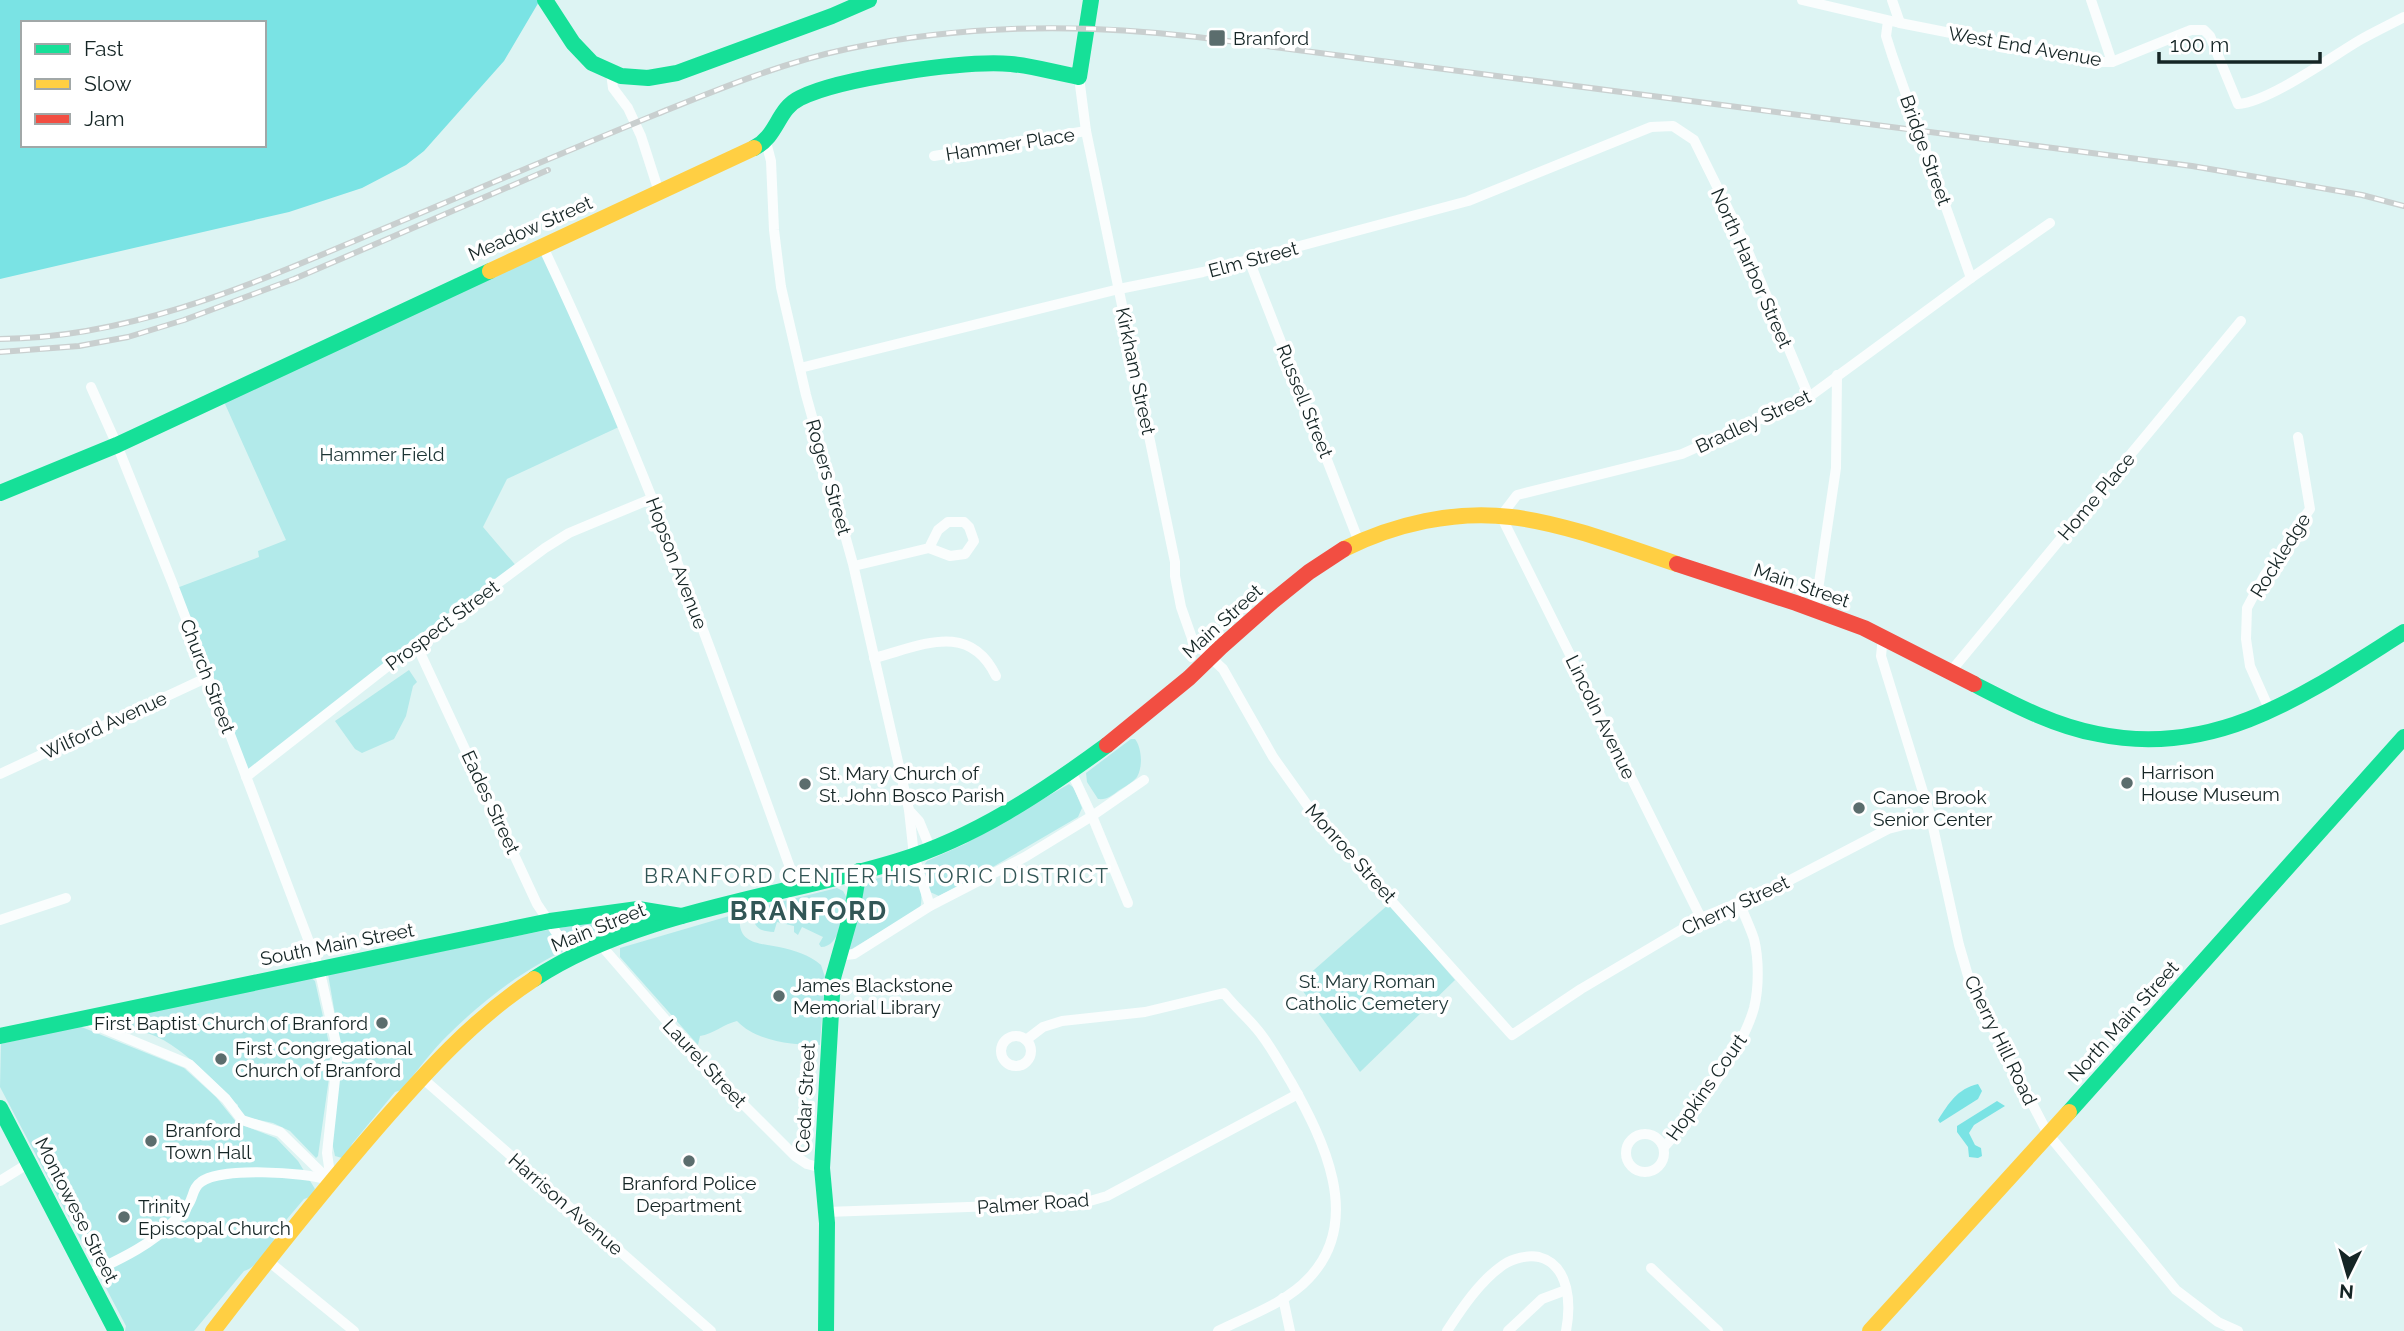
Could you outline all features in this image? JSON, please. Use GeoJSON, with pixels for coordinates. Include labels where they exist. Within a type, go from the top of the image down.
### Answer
{"type":"FeatureCollection","features":[{"type":"Feature","properties":{"kind":"main road"},"geometry":{"type":"LineString","coordinates":[[545,0],[583,55],[592,63],[611,73],[648,78],[677,73],[869,0]]}},
{"type":"Feature","properties":{"kind":"main road"},"geometry":{"type":"LineString","coordinates":[[766,142],[796,99],[818,90],[856,82],[981,64],[1009,64],[1079,77],[1090,4]]}},
{"type":"Feature","properties":{"kind":"main road","name":"Meadow Street"},"geometry":{"type":"LineString","coordinates":[[0,493],[117,445],[766,142]]}},
{"type":"Feature","properties":{"kind":"main road","name":"Main Street"},"geometry":{"type":"LineString","coordinates":[[213,1331],[331,1181],[421,1077],[486,1013],[522,986],[572,956],[600,944],[684,917],[914,856],[1006,811],[1071,771],[1168,696],[1302,579],[1359,542],[1434,519],[1501,516],[1541,522],[1815,610],[1883,637],[2013,703],[2074,728],[2126,739],[2169,738],[2214,732],[2270,711],[2309,691],[2404,632]]}},
{"type":"Feature","properties":{"kind":"main road","name":"North Main Street"},"geometry":{"type":"LineString","coordinates":[[1870,1331],[2179,991],[2404,737]]}},
{"type":"Feature","properties":{"kind":"main road","name":"Cedar Street"},"geometry":{"type":"LineString","coordinates":[[827,1331],[826,1212],[822,1168],[833,978],[852,911],[859,871]]}},
{"type":"Feature","properties":{"kind":"main road","name":"South Main Street"},"geometry":{"type":"LineString","coordinates":[[0,1036],[550,920],[638,909],[684,917]]}},
{"type":"Feature","properties":{"kind":"main road","name":"Montowese Street"},"geometry":{"type":"LineString","coordinates":[[0,1108],[116,1331]]}},
{"type":"Feature","properties":{"kind":"street","name":"West End Avenue"},"geometry":{"type":"LineString","coordinates":[[1802,0],[2079,60],[2112,62],[2191,30],[2204,30],[2210,36],[2238,104],[2258,99],[2404,17]]}},
{"type":"Feature","properties":{"kind":"street","name":"Bridge Street"},"geometry":{"type":"LineString","coordinates":[[1892,0],[1894,22],[1886,36],[1971,278]]}},
{"type":"Feature","properties":{"kind":"street"},"geometry":{"type":"LineString","coordinates":[[2091,0],[2112,62]]}},
{"type":"Feature","properties":{"kind":"street"},"geometry":{"type":"LineString","coordinates":[[611,73],[613,88],[628,108],[641,136],[659,192]]}},
{"type":"Feature","properties":{"kind":"street","name":"Kirkham Street"},"geometry":{"type":"LineString","coordinates":[[1079,77],[1086,131],[1172,549],[1181,607],[1193,641],[1210,658]]}},
{"type":"Feature","properties":{"kind":"street","name":"Elm Street"},"geometry":{"type":"LineString","coordinates":[[800,368],[1119,289],[1249,260],[1468,201],[1651,127],[1674,126],[1693,140]]}},
{"type":"Feature","properties":{"kind":"street","name":"Hammer Place"},"geometry":{"type":"LineString","coordinates":[[934,156],[1086,131]]}},
{"type":"Feature","properties":{"kind":"street","name":"North Harbor Street"},"geometry":{"type":"LineString","coordinates":[[1693,140],[1742,237],[1809,397]]}},
{"type":"Feature","properties":{"kind":"street","name":"Rogers Street"},"geometry":{"type":"LineString","coordinates":[[766,142],[771,161],[774,230],[781,287],[800,368],[854,566],[909,810],[914,856],[930,906]]}},
{"type":"Feature","properties":{"kind":"street","name":"Bradley Street"},"geometry":{"type":"LineString","coordinates":[[1501,516],[1517,495],[1682,454],[1809,397],[2050,223]]}},
{"type":"Feature","properties":{"kind":"street","name":"Hopson Avenue"},"geometry":{"type":"LineString","coordinates":[[541,245],[653,498],[797,887]]}},
{"type":"Feature","properties":{"kind":"street","name":"Russell Street"},"geometry":{"type":"LineString","coordinates":[[1249,260],[1359,542]]}},
{"type":"Feature","properties":{"kind":"street","name":"Home Place"},"geometry":{"type":"LineString","coordinates":[[1952,670],[2241,321]]}},
{"type":"Feature","properties":{"kind":"street"},"geometry":{"type":"LineString","coordinates":[[1815,610],[1836,468],[1837,375]]}},
{"type":"Feature","properties":{"kind":"street","name":"Church Street"},"geometry":{"type":"LineString","coordinates":[[91,387],[117,445],[319,968],[338,1048],[327,1153],[331,1181]]}},
{"type":"Feature","properties":{"kind":"street","name":"Rockledge"},"geometry":{"type":"LineString","coordinates":[[2270,711],[2250,666],[2246,639],[2247,608],[2264,576],[2310,509],[2298,437]]}},
{"type":"Feature","properties":{"kind":"street","name":"Prospect Street"},"geometry":{"type":"LineString","coordinates":[[246,777],[416,644],[536,555],[569,533],[653,498]]}},
{"type":"Feature","properties":{"kind":"street","name":"Lincoln Avenue"},"geometry":{"type":"LineString","coordinates":[[1501,516],[1701,918]]}},
{"type":"Feature","properties":{"kind":"street"},"geometry":{"type":"LineString","coordinates":[[854,566],[929,548]]}},
{"type":"Feature","properties":{"kind":"street","name":"Cherry Hill Road"},"geometry":{"type":"LineString","coordinates":[[1883,637],[1881,656],[1931,818],[1959,945],[1971,986],[2048,1134],[2176,1290],[2218,1322],[2238,1331]]}},
{"type":"Feature","properties":{"kind":"street"},"geometry":{"type":"LineString","coordinates":[[874,658],[939,642],[955,641],[978,650],[996,676]]}},
{"type":"Feature","properties":{"kind":"street","name":"Eades Street"},"geometry":{"type":"LineString","coordinates":[[416,644],[537,904],[572,956]]}},
{"type":"Feature","properties":{"kind":"street","name":"Monroe Street"},"geometry":{"type":"LineString","coordinates":[[1210,658],[1223,669],[1272,757],[1315,816],[1512,1035]]}},
{"type":"Feature","properties":{"kind":"street","name":"Wilford Avenue"},"geometry":{"type":"LineString","coordinates":[[0,774],[208,677]]}},
{"type":"Feature","properties":{"kind":"street"},"geometry":{"type":"LineString","coordinates":[[1071,771],[1128,903]]}},
{"type":"Feature","properties":{"kind":"street"},"geometry":{"type":"LineString","coordinates":[[838,956],[854,954],[930,906],[1025,858],[1144,779]]}},
{"type":"Feature","properties":{"kind":"street","name":"Rogers Street"},"geometry":{"type":"LineString","coordinates":[[909,810],[919,821],[931,850]]}},
{"type":"Feature","properties":{"kind":"street","name":"Cherry Street"},"geometry":{"type":"LineString","coordinates":[[1512,1035],[1581,989],[1701,918],[1740,904],[1888,829],[1931,818]]}},
{"type":"Feature","properties":{"kind":"street"},"geometry":{"type":"LineString","coordinates":[[0,920],[66,898]]}},
{"type":"Feature","properties":{"kind":"street","name":"Hopkins Court"},"geometry":{"type":"LineString","coordinates":[[1664,1147],[1715,1081],[1747,1028],[1754,1006],[1757,981],[1754,940],[1740,904]]}},
{"type":"Feature","properties":{"kind":"street","name":"Laurel Street"},"geometry":{"type":"LineString","coordinates":[[600,944],[729,1090],[795,1156],[807,1164],[822,1168]]}},
{"type":"Feature","properties":{"kind":"street"},"geometry":{"type":"LineString","coordinates":[[1026,1040],[1043,1027],[1062,1021],[1144,1012],[1224,993],[1257,1028],[1308,1112],[1330,1171],[1336,1200],[1336,1224],[1322,1263],[1298,1289],[1218,1331]]}},
{"type":"Feature","properties":{"kind":"street"},"geometry":{"type":"LineString","coordinates":[[88,1017],[92,1023],[102,1028],[189,1064],[226,1099],[240,1117],[248,1123],[280,1132],[331,1181]]}},
{"type":"Feature","properties":{"kind":"street","name":"Harrison Avenue"},"geometry":{"type":"LineString","coordinates":[[421,1077],[711,1331]]}},
{"type":"Feature","properties":{"kind":"street","name":"Palmer Road"},"geometry":{"type":"LineString","coordinates":[[826,1212],[1083,1203],[1107,1196],[1298,1094]]}},
{"type":"Feature","properties":{"kind":"street"},"geometry":{"type":"LineString","coordinates":[[0,1181],[29,1163]]}},
{"type":"Feature","properties":{"kind":"street"},"geometry":{"type":"LineString","coordinates":[[87,1275],[139,1249],[164,1230],[188,1205],[196,1186],[207,1178],[227,1174],[300,1174],[331,1181]]}},
{"type":"Feature","properties":{"kind":"street"},"geometry":{"type":"LineString","coordinates":[[1448,1330],[1470,1298],[1504,1264],[1529,1255],[1549,1260],[1561,1272],[1570,1311],[1566,1331]]}},
{"type":"Feature","properties":{"kind":"street"},"geometry":{"type":"LineString","coordinates":[[267,1260],[354,1331]]}},
{"type":"Feature","properties":{"kind":"street"},"geometry":{"type":"LineString","coordinates":[[1651,1268],[1718,1331]]}},
{"type":"Feature","properties":{"kind":"street"},"geometry":{"type":"LineString","coordinates":[[1508,1331],[1542,1299],[1566,1290]]}},
{"type":"Feature","properties":{"kind":"street"},"geometry":{"type":"LineString","coordinates":[[1283,1298],[1290,1331]]}},
{"type":"Feature","properties":{"kind":"green space","name":"Hammer Field"},"geometry":{"type":"Polygon","coordinates":[[[542,245],[621,426],[507,479],[483,527],[518,568],[246,777],[174,589],[259,557],[258,551],[286,540],[221,395],[542,245]]]}},
{"type":"Feature","properties":{"kind":"green space"},"geometry":{"type":"Polygon","coordinates":[[[409,670],[417,682],[413,686],[406,716],[394,739],[362,753],[355,749],[335,721],[409,670]]]}},
{"type":"Feature","properties":{"kind":"green space"},"geometry":{"type":"Polygon","coordinates":[[[1131,739],[1135,739],[1140,752],[1141,763],[1137,777],[1109,797],[1098,799],[1087,782],[1086,773],[1131,739]]]}},
{"type":"Feature","properties":{"kind":"green space"},"geometry":{"type":"Polygon","coordinates":[[[1069,784],[1074,788],[1082,808],[1078,817],[939,896],[930,892],[922,868],[927,861],[965,844],[1069,784]]]}},
{"type":"Feature","properties":{"kind":"green space"},"geometry":{"type":"Polygon","coordinates":[[[908,869],[920,886],[920,908],[848,949],[865,884],[908,869]]]}},
{"type":"Feature","properties":{"kind":"green space"},"geometry":{"type":"Polygon","coordinates":[[[837,888],[843,891],[848,900],[837,936],[827,946],[821,947],[819,944],[823,937],[802,927],[798,935],[794,932],[794,926],[777,922],[774,932],[770,932],[760,929],[754,922],[753,918],[760,907],[837,888]]]}},
{"type":"Feature","properties":{"kind":"green space","name":"St. Mary Roman Catholic Cemetery"},"geometry":{"type":"Polygon","coordinates":[[[1389,904],[1455,980],[1360,1072],[1298,984],[1389,904]]]}},
{"type":"Feature","properties":{"kind":"green space"},"geometry":{"type":"Polygon","coordinates":[[[736,914],[740,917],[742,933],[746,938],[796,951],[821,965],[825,977],[820,1045],[787,1043],[765,1038],[737,1021],[700,1036],[698,1045],[620,957],[620,948],[736,914]]]}},
{"type":"Feature","properties":{"kind":"green space"},"geometry":{"type":"Polygon","coordinates":[[[640,915],[644,917],[642,921],[580,943],[536,965],[486,1001],[442,1041],[401,1090],[395,1092],[352,1144],[349,1153],[342,1158],[335,1156],[332,1142],[342,1055],[328,974],[547,930],[640,915]]]}},
{"type":"Feature","properties":{"kind":"green space"},"geometry":{"type":"Polygon","coordinates":[[[310,977],[315,981],[330,1048],[329,1078],[316,1158],[290,1131],[273,1123],[245,1117],[237,1108],[238,1105],[217,1084],[172,1046],[157,1037],[142,1032],[129,1033],[113,1027],[108,1022],[110,1019],[310,977]]]}},
{"type":"Feature","properties":{"kind":"green space"},"geometry":{"type":"Polygon","coordinates":[[[79,1026],[184,1068],[216,1097],[237,1123],[276,1138],[298,1161],[315,1189],[276,1232],[264,1255],[244,1271],[194,1331],[125,1331],[126,1326],[0,1087],[1,1044],[79,1026]]]}},
{"type":"Feature","properties":{"kind":"water"},"geometry":{"type":"Polygon","coordinates":[[[0,0],[540,0],[504,61],[424,151],[406,165],[362,188],[289,212],[0,279],[0,0]]]}},
{"type":"Feature","properties":{"kind":"water"},"geometry":{"type":"Polygon","coordinates":[[[1978,1084],[1982,1091],[1978,1099],[1940,1123],[1938,1120],[1954,1098],[1964,1089],[1978,1084]]]}},
{"type":"Feature","properties":{"kind":"water"},"geometry":{"type":"Polygon","coordinates":[[[1997,1101],[2005,1106],[1974,1125],[1969,1133],[1975,1145],[1981,1148],[1982,1156],[1969,1157],[1968,1147],[1957,1132],[1957,1126],[1997,1101]]]}},
{"type":"Feature","properties":{"kind":"railway"},"geometry":{"type":"LineString","coordinates":[[0,339],[99,329],[194,304],[287,269],[704,95],[798,62],[891,41],[1022,28],[1109,29],[1197,37],[2192,166],[2362,195],[2404,206]]}},
{"type":"Feature","properties":{"kind":"railway"},"geometry":{"type":"LineString","coordinates":[[0,352],[79,346],[128,337],[184,320],[294,279],[548,170]]}},
{"type":"Feature","properties":{"kind":"traffic: fast"},"geometry":{"type":"LineString","coordinates":[[545,0],[573,43],[592,63],[621,76],[648,78],[677,73],[869,0]]}},
{"type":"Feature","properties":{"kind":"traffic: fast"},"geometry":{"type":"LineString","coordinates":[[754,148],[768,137],[786,109],[800,98],[872,77],[990,63],[1020,65],[1079,77],[1091,0]]}},
{"type":"Feature","properties":{"kind":"traffic: fast"},"geometry":{"type":"LineString","coordinates":[[0,493],[117,445],[490,271]]}},
{"type":"Feature","properties":{"kind":"traffic: fast"},"geometry":{"type":"LineString","coordinates":[[1974,684],[2034,714],[2066,726],[2098,734],[2141,739],[2183,737],[2222,729],[2260,715],[2333,677],[2404,632]]}},
{"type":"Feature","properties":{"kind":"traffic: fast"},"geometry":{"type":"LineString","coordinates":[[2069,1112],[2404,737]]}},
{"type":"Feature","properties":{"kind":"traffic: fast"},"geometry":{"type":"LineString","coordinates":[[534,979],[574,956],[664,921],[853,874],[954,840],[1007,812],[1107,745]]}},
{"type":"Feature","properties":{"kind":"traffic: fast"},"geometry":{"type":"LineString","coordinates":[[826,1331],[827,1223],[822,1168],[833,978],[852,911],[859,871]]}},
{"type":"Feature","properties":{"kind":"traffic: fast"},"geometry":{"type":"LineString","coordinates":[[0,1036],[550,921],[638,909],[681,916]]}},
{"type":"Feature","properties":{"kind":"traffic: fast"},"geometry":{"type":"LineString","coordinates":[[0,1108],[116,1331]]}},
{"type":"Feature","properties":{"kind":"traffic: slow"},"geometry":{"type":"LineString","coordinates":[[490,271],[754,148]]}},
{"type":"Feature","properties":{"kind":"traffic: slow"},"geometry":{"type":"LineString","coordinates":[[1344,549],[1384,532],[1425,521],[1490,515],[1552,524],[1677,564]]}},
{"type":"Feature","properties":{"kind":"traffic: slow"},"geometry":{"type":"LineString","coordinates":[[213,1331],[314,1203],[413,1087],[490,1011],[534,979]]}},
{"type":"Feature","properties":{"kind":"traffic: slow"},"geometry":{"type":"LineString","coordinates":[[1870,1331],[2069,1112]]}},
{"type":"Feature","properties":{"kind":"traffic: jam"},"geometry":{"type":"LineString","coordinates":[[1107,745],[1189,678],[1273,601],[1309,572],[1344,549]]}},
{"type":"Feature","properties":{"kind":"traffic: jam"},"geometry":{"type":"LineString","coordinates":[[1677,564],[1864,628],[1974,684]]}},
{"type":"Feature","properties":{"kind":"place","name":"Branford"},"geometry":{"type":"Point","coordinates":[1217,38]}},
{"type":"Feature","properties":{"kind":"place","name":"Harrison House Museum"},"geometry":{"type":"Point","coordinates":[2127,783]}},
{"type":"Feature","properties":{"kind":"place","name":"St. Mary Church of St. John Bosco Parish"},"geometry":{"type":"Point","coordinates":[805,784]}},
{"type":"Feature","properties":{"kind":"place","name":"Canoe Brook Senior Center"},"geometry":{"type":"Point","coordinates":[1859,808]}},
{"type":"Feature","properties":{"kind":"place","name":"James Blackstone Memorial Library"},"geometry":{"type":"Point","coordinates":[779,996]}},
{"type":"Feature","properties":{"kind":"place","name":"First Baptist Church of Branford"},"geometry":{"type":"Point","coordinates":[382,1023]}},
{"type":"Feature","properties":{"kind":"place","name":"First Congregational Church of Branford"},"geometry":{"type":"Point","coordinates":[221,1059]}},
{"type":"Feature","properties":{"kind":"place","name":"Branford Town Hall"},"geometry":{"type":"Point","coordinates":[151,1141]}},
{"type":"Feature","properties":{"kind":"place","name":"Branford Police Department"},"geometry":{"type":"Point","coordinates":[689,1161]}},
{"type":"Feature","properties":{"kind":"place","name":"Trinity Episcopal Church"},"geometry":{"type":"Point","coordinates":[124,1217]}},
{"type":"Feature","properties":{"kind":"district","name":"BRANFORD CENTER HISTORIC DISTRICT"},"geometry":{"type":"Point","coordinates":[877,876]}},
{"type":"Feature","properties":{"kind":"district","name":"BRANFORD"},"geometry":{"type":"Point","coordinates":[809,911]}}]}
